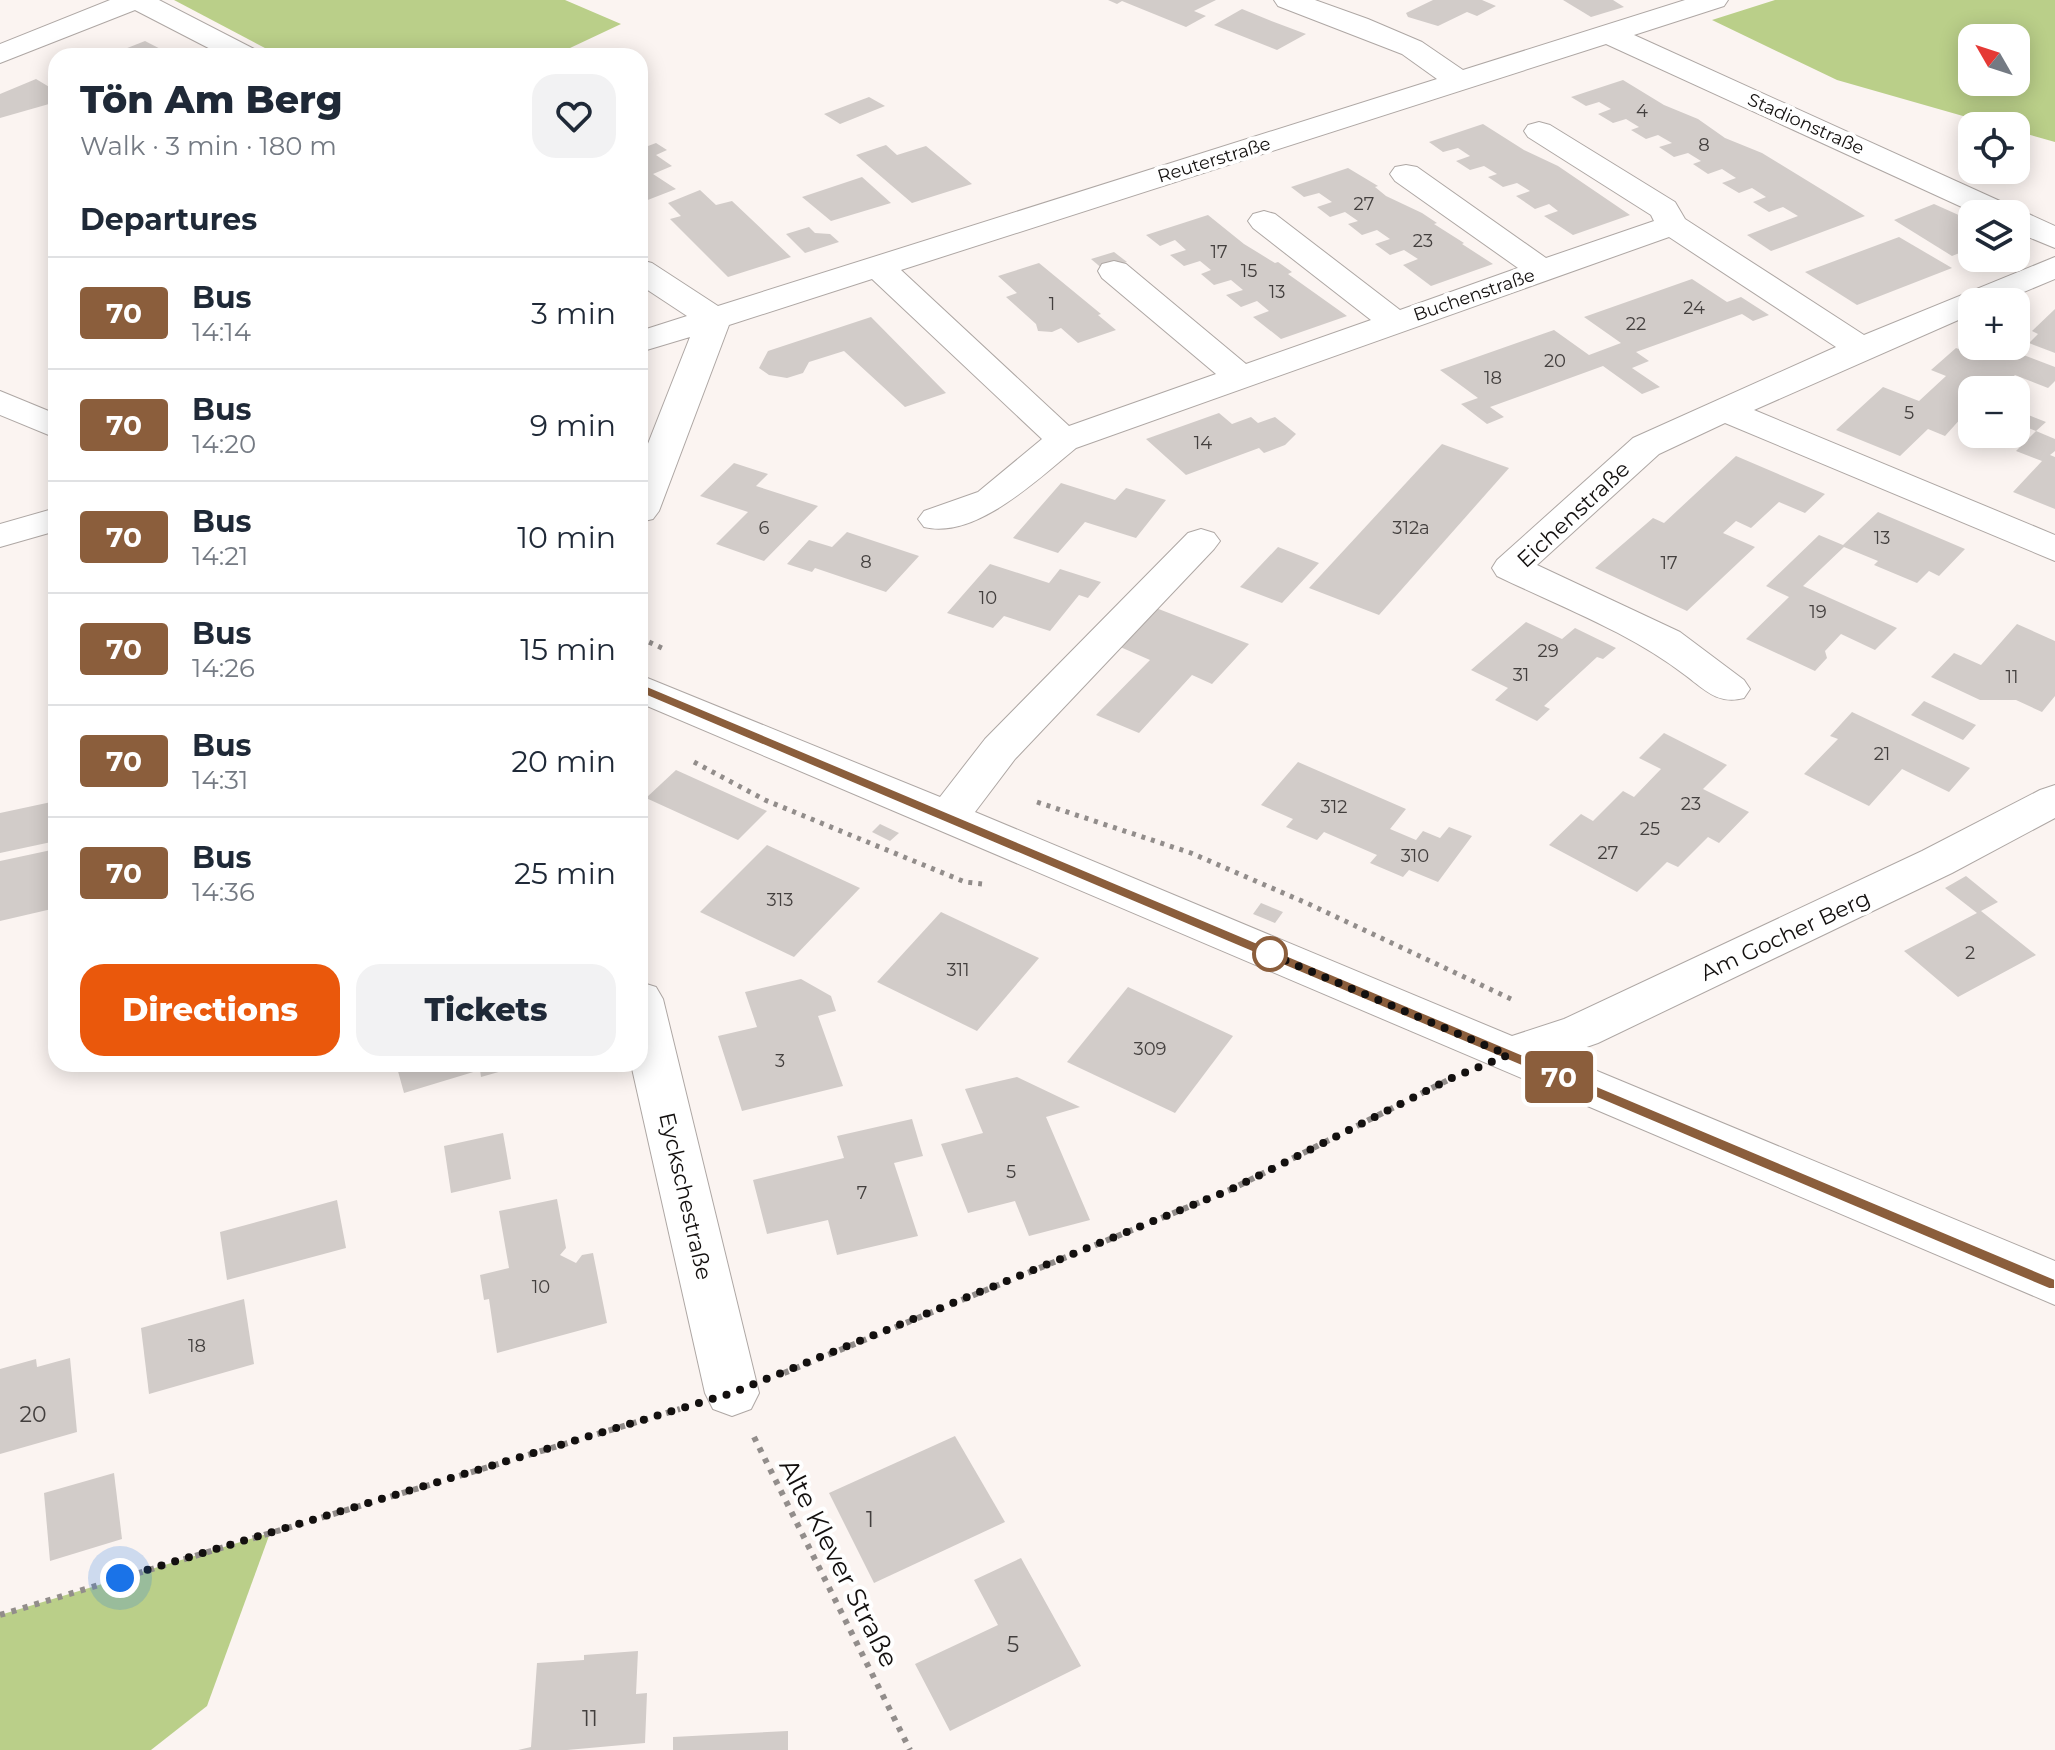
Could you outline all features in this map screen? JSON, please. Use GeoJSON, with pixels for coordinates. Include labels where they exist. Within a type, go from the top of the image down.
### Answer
{"type":"FeatureCollection","features":[{"type":"Feature","properties":{"kind":"street"},"geometry":{"type":"LineString","coordinates":[[0,54],[137,0],[230,48]]}},
{"type":"Feature","properties":{"kind":"street"},"geometry":{"type":"LineString","coordinates":[[1288,0],[1412,48],[1461,82]]}},
{"type":"Feature","properties":{"kind":"street","name":"Reuterstraße"},"geometry":{"type":"LineString","coordinates":[[648,340],[1714,0]]}},
{"type":"Feature","properties":{"kind":"street","name":"Stadionstraße"},"geometry":{"type":"LineString","coordinates":[[1609,34],[1972,200]]}},
{"type":"Feature","properties":{"kind":"street"},"geometry":{"type":"LineString","coordinates":[[1539,131],[1664,209],[1672,225],[1861,348]]}},
{"type":"Feature","properties":{"kind":"street"},"geometry":{"type":"LineString","coordinates":[[1406,174],[1543,271]]}},
{"type":"Feature","properties":{"kind":"street"},"geometry":{"type":"LineString","coordinates":[[1264,221],[1396,323]]}},
{"type":"Feature","properties":{"kind":"street","name":"Buchenstraße"},"geometry":{"type":"LineString","coordinates":[[937,519],[991,500],[1063,440],[1672,225]]}},
{"type":"Feature","properties":{"kind":"street"},"geometry":{"type":"LineString","coordinates":[[2030,226],[2055,238]]}},
{"type":"Feature","properties":{"kind":"street"},"geometry":{"type":"LineString","coordinates":[[878,266],[1063,440]]}},
{"type":"Feature","properties":{"kind":"street","name":"Eichenstraße"},"geometry":{"type":"LineString","coordinates":[[1730,689],[1666,641],[1511,568],[1646,446],[1861,348],[2055,267]]}},
{"type":"Feature","properties":{"kind":"street"},"geometry":{"type":"LineString","coordinates":[[1114,271],[1241,377]]}},
{"type":"Feature","properties":{"kind":"street"},"geometry":{"type":"LineString","coordinates":[[648,275],[714,319],[648,490]]}},
{"type":"Feature","properties":{"kind":"street"},"geometry":{"type":"LineString","coordinates":[[0,402],[48,423]]}},
{"type":"Feature","properties":{"kind":"street"},"geometry":{"type":"LineString","coordinates":[[1722,409],[2055,549]]}},
{"type":"Feature","properties":{"kind":"street"},"geometry":{"type":"LineString","coordinates":[[0,536],[48,521]]}},
{"type":"Feature","properties":{"kind":"street"},"geometry":{"type":"LineString","coordinates":[[947,818],[1000,749],[1201,541]]}},
{"type":"Feature","properties":{"kind":"street"},"geometry":{"type":"LineString","coordinates":[[648,691],[2055,1284]]}},
{"type":"Feature","properties":{"kind":"street","name":"Am Gocher Berg"},"geometry":{"type":"LineString","coordinates":[[1508,1055],[1581,1031],[1937,862],[2055,800]]}},
{"type":"Feature","properties":{"kind":"street","name":"Eyckschestraße"},"geometry":{"type":"LineString","coordinates":[[648,1033],[732,1393]]}},
{"type":"Feature","properties":{"kind":"path"},"geometry":{"type":"LineString","coordinates":[[648,642],[669,651]]}},
{"type":"Feature","properties":{"kind":"path"},"geometry":{"type":"LineString","coordinates":[[975,781],[1191,853],[1311,905],[1581,1031]]}},
{"type":"Feature","properties":{"kind":"path"},"geometry":{"type":"LineString","coordinates":[[0,1615],[732,1393],[1232,1189],[1452,1078],[1508,1055]]}},
{"type":"Feature","properties":{"kind":"path","name":"Alte Klever Straße"},"geometry":{"type":"LineString","coordinates":[[732,1393],[910,1750]]}},
{"type":"Feature","properties":{"kind":"green space"},"geometry":{"type":"Polygon","coordinates":[[[174,0],[565,0],[621,24],[570,48],[265,48],[174,0]]]}},
{"type":"Feature","properties":{"kind":"green space"},"geometry":{"type":"Polygon","coordinates":[[[1775,0],[2055,0],[2055,142],[2030,135],[2030,112],[1958,112],[1958,115],[1837,80],[1712,20],[1775,0]]]}},
{"type":"Feature","properties":{"kind":"green space"},"geometry":{"type":"Polygon","coordinates":[[[270,1533],[207,1706],[151,1750],[0,1750],[0,1615],[270,1533]]]}},
{"type":"Feature","properties":{"kind":"building"},"geometry":{"type":"Polygon","coordinates":[[[1108,0],[1216,0],[1194,11],[1206,16],[1186,27],[1122,1],[1117,4],[1108,0]]]}},
{"type":"Feature","properties":{"kind":"building"},"geometry":{"type":"Polygon","coordinates":[[[1433,0],[1482,0],[1496,6],[1477,16],[1467,12],[1438,26],[1408,17],[1406,13],[1433,0]]]}},
{"type":"Feature","properties":{"kind":"building"},"geometry":{"type":"Polygon","coordinates":[[[1563,0],[1613,0],[1624,7],[1591,17],[1563,0]]]}},
{"type":"Feature","properties":{"kind":"building"},"geometry":{"type":"Polygon","coordinates":[[[1242,9],[1306,34],[1277,50],[1214,25],[1242,9]]]}},
{"type":"Feature","properties":{"kind":"building"},"geometry":{"type":"Polygon","coordinates":[[[145,41],[159,48],[127,48],[145,41]]]}},
{"type":"Feature","properties":{"kind":"building"},"geometry":{"type":"Polygon","coordinates":[[[36,79],[48,86],[48,104],[0,118],[0,94],[36,79]]]}},
{"type":"Feature","properties":{"kind":"building"},"geometry":{"type":"Polygon","coordinates":[[[1623,80],[1664,105],[1698,119],[1725,138],[1762,153],[1865,216],[1771,251],[1747,235],[1798,216],[1783,207],[1769,212],[1753,202],[1766,197],[1752,188],[1739,193],[1722,183],[1736,178],[1722,169],[1708,174],[1693,164],[1701,161],[1688,153],[1674,157],[1659,147],[1672,143],[1658,135],[1646,139],[1631,130],[1639,127],[1626,119],[1613,123],[1598,114],[1611,109],[1599,102],[1586,106],[1571,97],[1623,80]]]}},
{"type":"Feature","properties":{"kind":"building"},"geometry":{"type":"Polygon","coordinates":[[[869,97],[885,106],[840,124],[824,114],[869,97]]]}},
{"type":"Feature","properties":{"kind":"building"},"geometry":{"type":"Polygon","coordinates":[[[1483,124],[1524,150],[1558,166],[1630,215],[1573,235],[1544,216],[1558,211],[1549,204],[1535,209],[1516,196],[1530,191],[1517,183],[1503,187],[1488,177],[1497,174],[1484,166],[1470,170],[1456,161],[1470,156],[1458,148],[1443,152],[1429,142],[1483,124]]]}},
{"type":"Feature","properties":{"kind":"building"},"geometry":{"type":"Polygon","coordinates":[[[656,143],[667,150],[656,155],[672,166],[653,174],[676,189],[648,200],[648,146],[656,143]]]}},
{"type":"Feature","properties":{"kind":"building"},"geometry":{"type":"Polygon","coordinates":[[[886,145],[897,155],[926,146],[972,184],[912,203],[856,155],[886,145]]]}},
{"type":"Feature","properties":{"kind":"building"},"geometry":{"type":"Polygon","coordinates":[[[1348,168],[1378,186],[1375,187],[1386,196],[1422,213],[1493,264],[1431,286],[1403,265],[1418,259],[1404,250],[1390,255],[1375,244],[1390,239],[1377,230],[1362,235],[1348,224],[1358,221],[1345,212],[1330,217],[1317,207],[1332,202],[1319,193],[1304,197],[1291,187],[1348,168]]]}},
{"type":"Feature","properties":{"kind":"building"},"geometry":{"type":"Polygon","coordinates":[[[862,177],[891,203],[831,221],[802,197],[862,177]]]}},
{"type":"Feature","properties":{"kind":"building"},"geometry":{"type":"Polygon","coordinates":[[[700,190],[716,205],[732,201],[791,257],[728,277],[670,219],[681,216],[668,203],[700,190]]]}},
{"type":"Feature","properties":{"kind":"building"},"geometry":{"type":"Polygon","coordinates":[[[1934,204],[1958,215],[1958,254],[1952,256],[1894,220],[1934,204]]]}},
{"type":"Feature","properties":{"kind":"building"},"geometry":{"type":"Polygon","coordinates":[[[1208,215],[1244,244],[1292,272],[1288,274],[1347,316],[1281,339],[1253,317],[1269,311],[1257,301],[1241,307],[1226,295],[1243,290],[1231,280],[1214,285],[1201,274],[1211,270],[1200,261],[1184,266],[1170,255],[1186,250],[1175,240],[1160,246],[1146,235],[1208,215]]]}},
{"type":"Feature","properties":{"kind":"building"},"geometry":{"type":"Polygon","coordinates":[[[809,227],[815,233],[830,234],[839,242],[805,253],[786,234],[809,227]]]}},
{"type":"Feature","properties":{"kind":"building"},"geometry":{"type":"Polygon","coordinates":[[[1899,237],[1952,268],[1857,305],[1805,272],[1899,237]]]}},
{"type":"Feature","properties":{"kind":"building"},"geometry":{"type":"Polygon","coordinates":[[[1114,252],[1127,262],[1104,270],[1091,259],[1114,252]]]}},
{"type":"Feature","properties":{"kind":"building"},"geometry":{"type":"Polygon","coordinates":[[[1039,263],[1116,330],[1078,343],[1061,328],[1052,332],[1038,331],[1036,324],[1006,297],[1017,293],[998,276],[1039,263]]]}},
{"type":"Feature","properties":{"kind":"building"},"geometry":{"type":"Polygon","coordinates":[[[1692,279],[1727,302],[1741,297],[1769,315],[1753,321],[1742,314],[1636,352],[1649,361],[1632,368],[1660,387],[1642,394],[1603,366],[1490,407],[1504,417],[1487,424],[1461,404],[1478,398],[1440,370],[1554,330],[1589,355],[1621,343],[1584,317],[1692,279]]]}},
{"type":"Feature","properties":{"kind":"building"},"geometry":{"type":"Polygon","coordinates":[[[2055,309],[2055,353],[2030,343],[2038,334],[2032,331],[2055,309]]]}},
{"type":"Feature","properties":{"kind":"building"},"geometry":{"type":"Polygon","coordinates":[[[871,317],[946,393],[905,407],[844,351],[809,362],[803,373],[787,378],[769,375],[759,368],[768,351],[871,317]]]}},
{"type":"Feature","properties":{"kind":"building"},"geometry":{"type":"Polygon","coordinates":[[[1956,348],[1958,360],[2030,360],[2030,357],[2055,367],[2055,381],[2048,388],[2030,381],[2030,376],[1958,376],[1958,422],[1945,436],[1928,429],[1900,456],[1836,430],[1883,387],[1919,401],[1946,376],[1931,370],[1956,348]]]}},
{"type":"Feature","properties":{"kind":"building"},"geometry":{"type":"Polygon","coordinates":[[[1219,413],[1232,424],[1251,417],[1258,423],[1275,417],[1296,434],[1285,445],[1264,453],[1259,448],[1186,475],[1146,439],[1219,413]]]}},
{"type":"Feature","properties":{"kind":"building"},"geometry":{"type":"Polygon","coordinates":[[[2030,416],[2046,422],[2036,431],[2030,429],[2030,416]]]}},
{"type":"Feature","properties":{"kind":"building"},"geometry":{"type":"Polygon","coordinates":[[[2036,431],[2055,439],[2055,451],[2050,455],[2055,457],[2055,509],[2013,492],[2042,461],[2016,451],[2030,448],[2030,437],[2036,431]]]}},
{"type":"Feature","properties":{"kind":"building"},"geometry":{"type":"Polygon","coordinates":[[[1442,444],[1509,468],[1379,615],[1309,588],[1442,444]]]}},
{"type":"Feature","properties":{"kind":"building"},"geometry":{"type":"Polygon","coordinates":[[[1736,456],[1825,494],[1805,513],[1779,502],[1751,528],[1736,521],[1723,533],[1755,547],[1687,611],[1595,568],[1653,518],[1664,523],[1736,456]]]}},
{"type":"Feature","properties":{"kind":"building"},"geometry":{"type":"Polygon","coordinates":[[[734,463],[768,474],[756,486],[818,506],[764,561],[716,544],[748,512],[700,496],[734,463]]]}},
{"type":"Feature","properties":{"kind":"building"},"geometry":{"type":"Polygon","coordinates":[[[1061,483],[1115,500],[1126,488],[1166,500],[1136,538],[1085,522],[1058,553],[1013,538],[1061,483]]]}},
{"type":"Feature","properties":{"kind":"building"},"geometry":{"type":"Polygon","coordinates":[[[1878,512],[1965,549],[1939,576],[1929,571],[1917,583],[1874,565],[1878,561],[1844,547],[1803,586],[1897,628],[1875,650],[1841,634],[1825,651],[1827,658],[1815,671],[1746,639],[1789,597],[1766,586],[1819,535],[1843,545],[1878,512]]]}},
{"type":"Feature","properties":{"kind":"building"},"geometry":{"type":"Polygon","coordinates":[[[847,532],[919,556],[886,592],[815,568],[812,572],[787,564],[809,540],[832,547],[847,532]]]}},
{"type":"Feature","properties":{"kind":"building"},"geometry":{"type":"Polygon","coordinates":[[[1278,547],[1319,563],[1282,603],[1240,587],[1278,547]]]}},
{"type":"Feature","properties":{"kind":"building"},"geometry":{"type":"Polygon","coordinates":[[[990,564],[1049,583],[1060,569],[1101,582],[1088,598],[1079,595],[1050,631],[1004,616],[993,628],[947,613],[990,564]]]}},
{"type":"Feature","properties":{"kind":"building"},"geometry":{"type":"Polygon","coordinates":[[[1156,608],[1249,644],[1212,684],[1192,675],[1139,733],[1096,715],[1150,660],[1118,646],[1156,608]]]}},
{"type":"Feature","properties":{"kind":"building"},"geometry":{"type":"Polygon","coordinates":[[[1526,622],[1562,639],[1575,628],[1616,648],[1603,659],[1597,657],[1544,706],[1550,709],[1537,721],[1495,700],[1508,688],[1471,670],[1526,622]]]}},
{"type":"Feature","properties":{"kind":"building"},"geometry":{"type":"Polygon","coordinates":[[[2017,624],[2055,641],[2055,696],[2042,712],[2016,700],[1980,700],[1931,677],[1954,653],[1981,665],[2017,624]]]}},
{"type":"Feature","properties":{"kind":"building"},"geometry":{"type":"Polygon","coordinates":[[[1924,701],[1976,725],[1963,740],[1911,715],[1924,701]]]}},
{"type":"Feature","properties":{"kind":"building"},"geometry":{"type":"Polygon","coordinates":[[[1852,712],[1970,768],[1949,792],[1902,769],[1869,806],[1804,774],[1838,739],[1830,736],[1852,712]]]}},
{"type":"Feature","properties":{"kind":"building"},"geometry":{"type":"Polygon","coordinates":[[[1664,733],[1727,765],[1703,789],[1749,812],[1719,843],[1708,837],[1678,867],[1667,862],[1637,892],[1549,845],[1581,814],[1593,821],[1623,791],[1634,797],[1661,769],[1639,758],[1664,733]]]}},
{"type":"Feature","properties":{"kind":"building"},"geometry":{"type":"Polygon","coordinates":[[[1298,762],[1406,809],[1390,829],[1416,840],[1423,831],[1440,838],[1449,827],[1472,836],[1438,882],[1409,870],[1403,877],[1370,863],[1377,855],[1324,832],[1317,840],[1286,827],[1293,819],[1261,805],[1298,762]]]}},
{"type":"Feature","properties":{"kind":"building"},"geometry":{"type":"Polygon","coordinates":[[[676,770],[767,811],[738,840],[648,799],[676,770]]]}},
{"type":"Feature","properties":{"kind":"building"},"geometry":{"type":"Polygon","coordinates":[[[48,803],[48,843],[0,853],[0,813],[48,803]]]}},
{"type":"Feature","properties":{"kind":"building"},"geometry":{"type":"Polygon","coordinates":[[[880,824],[899,833],[890,841],[872,832],[880,824]]]}},
{"type":"Feature","properties":{"kind":"building"},"geometry":{"type":"Polygon","coordinates":[[[767,845],[860,888],[794,957],[700,912],[767,845]]]}},
{"type":"Feature","properties":{"kind":"building"},"geometry":{"type":"Polygon","coordinates":[[[48,851],[48,910],[0,921],[0,861],[48,851]]]}},
{"type":"Feature","properties":{"kind":"building"},"geometry":{"type":"Polygon","coordinates":[[[1966,876],[1998,902],[1981,911],[2036,955],[1958,997],[1904,951],[1977,913],[1945,888],[1966,876]]]}},
{"type":"Feature","properties":{"kind":"building"},"geometry":{"type":"Polygon","coordinates":[[[1261,903],[1283,912],[1275,923],[1253,914],[1261,903]]]}},
{"type":"Feature","properties":{"kind":"building"},"geometry":{"type":"Polygon","coordinates":[[[941,912],[1039,958],[977,1031],[877,982],[941,912]]]}},
{"type":"Feature","properties":{"kind":"building"},"geometry":{"type":"Polygon","coordinates":[[[801,979],[831,996],[836,1011],[818,1016],[843,1086],[742,1111],[718,1036],[757,1027],[745,992],[801,979]]]}},
{"type":"Feature","properties":{"kind":"building"},"geometry":{"type":"Polygon","coordinates":[[[1128,987],[1233,1036],[1175,1113],[1067,1062],[1128,987]]]}},
{"type":"Feature","properties":{"kind":"building"},"geometry":{"type":"Polygon","coordinates":[[[398,1072],[473,1072],[404,1093],[398,1072]]]}},
{"type":"Feature","properties":{"kind":"building"},"geometry":{"type":"Polygon","coordinates":[[[480,1072],[498,1072],[481,1077],[480,1072]]]}},
{"type":"Feature","properties":{"kind":"building"},"geometry":{"type":"Polygon","coordinates":[[[1017,1077],[1080,1107],[1046,1117],[1090,1220],[1029,1236],[1015,1201],[968,1213],[941,1144],[983,1133],[965,1089],[1017,1077]]]}},
{"type":"Feature","properties":{"kind":"building"},"geometry":{"type":"Polygon","coordinates":[[[912,1119],[923,1156],[894,1163],[918,1236],[837,1255],[828,1220],[767,1234],[753,1180],[844,1158],[837,1136],[912,1119]]]}},
{"type":"Feature","properties":{"kind":"building"},"geometry":{"type":"Polygon","coordinates":[[[503,1133],[511,1179],[451,1193],[444,1146],[503,1133]]]}},
{"type":"Feature","properties":{"kind":"building"},"geometry":{"type":"Polygon","coordinates":[[[557,1199],[566,1248],[560,1255],[576,1263],[582,1255],[593,1253],[607,1323],[497,1353],[489,1299],[484,1300],[480,1275],[509,1268],[499,1211],[557,1199]]]}},
{"type":"Feature","properties":{"kind":"building"},"geometry":{"type":"Polygon","coordinates":[[[337,1200],[346,1248],[227,1280],[220,1232],[337,1200]]]}},
{"type":"Feature","properties":{"kind":"building"},"geometry":{"type":"Polygon","coordinates":[[[244,1299],[254,1364],[149,1394],[141,1328],[244,1299]]]}},
{"type":"Feature","properties":{"kind":"building"},"geometry":{"type":"Polygon","coordinates":[[[70,1358],[77,1432],[0,1454],[0,1369],[36,1359],[37,1367],[70,1358]]]}},
{"type":"Feature","properties":{"kind":"building"},"geometry":{"type":"Polygon","coordinates":[[[955,1436],[1005,1522],[874,1583],[829,1493],[955,1436]]]}},
{"type":"Feature","properties":{"kind":"building"},"geometry":{"type":"Polygon","coordinates":[[[114,1473],[122,1539],[50,1561],[44,1493],[114,1473]]]}},
{"type":"Feature","properties":{"kind":"building"},"geometry":{"type":"Polygon","coordinates":[[[1021,1558],[1081,1666],[950,1731],[915,1664],[998,1625],[974,1580],[1021,1558]]]}},
{"type":"Feature","properties":{"kind":"building"},"geometry":{"type":"Polygon","coordinates":[[[638,1651],[636,1694],[647,1693],[645,1743],[567,1750],[518,1750],[531,1747],[537,1663],[584,1660],[584,1655],[638,1651]]]}},
{"type":"Feature","properties":{"kind":"building"},"geometry":{"type":"Polygon","coordinates":[[[788,1731],[788,1750],[673,1750],[673,1737],[788,1731]]]}},
{"type":"Feature","properties":{"kind":"bus line","name":"70"},"geometry":{"type":"LineString","coordinates":[[648,691],[2055,1284]]}},
{"type":"Feature","properties":{"kind":"route"},"geometry":{"type":"LineString","coordinates":[[120,1578],[732,1393],[1232,1189],[1452,1078],[1508,1055],[1270,954]]}}]}
